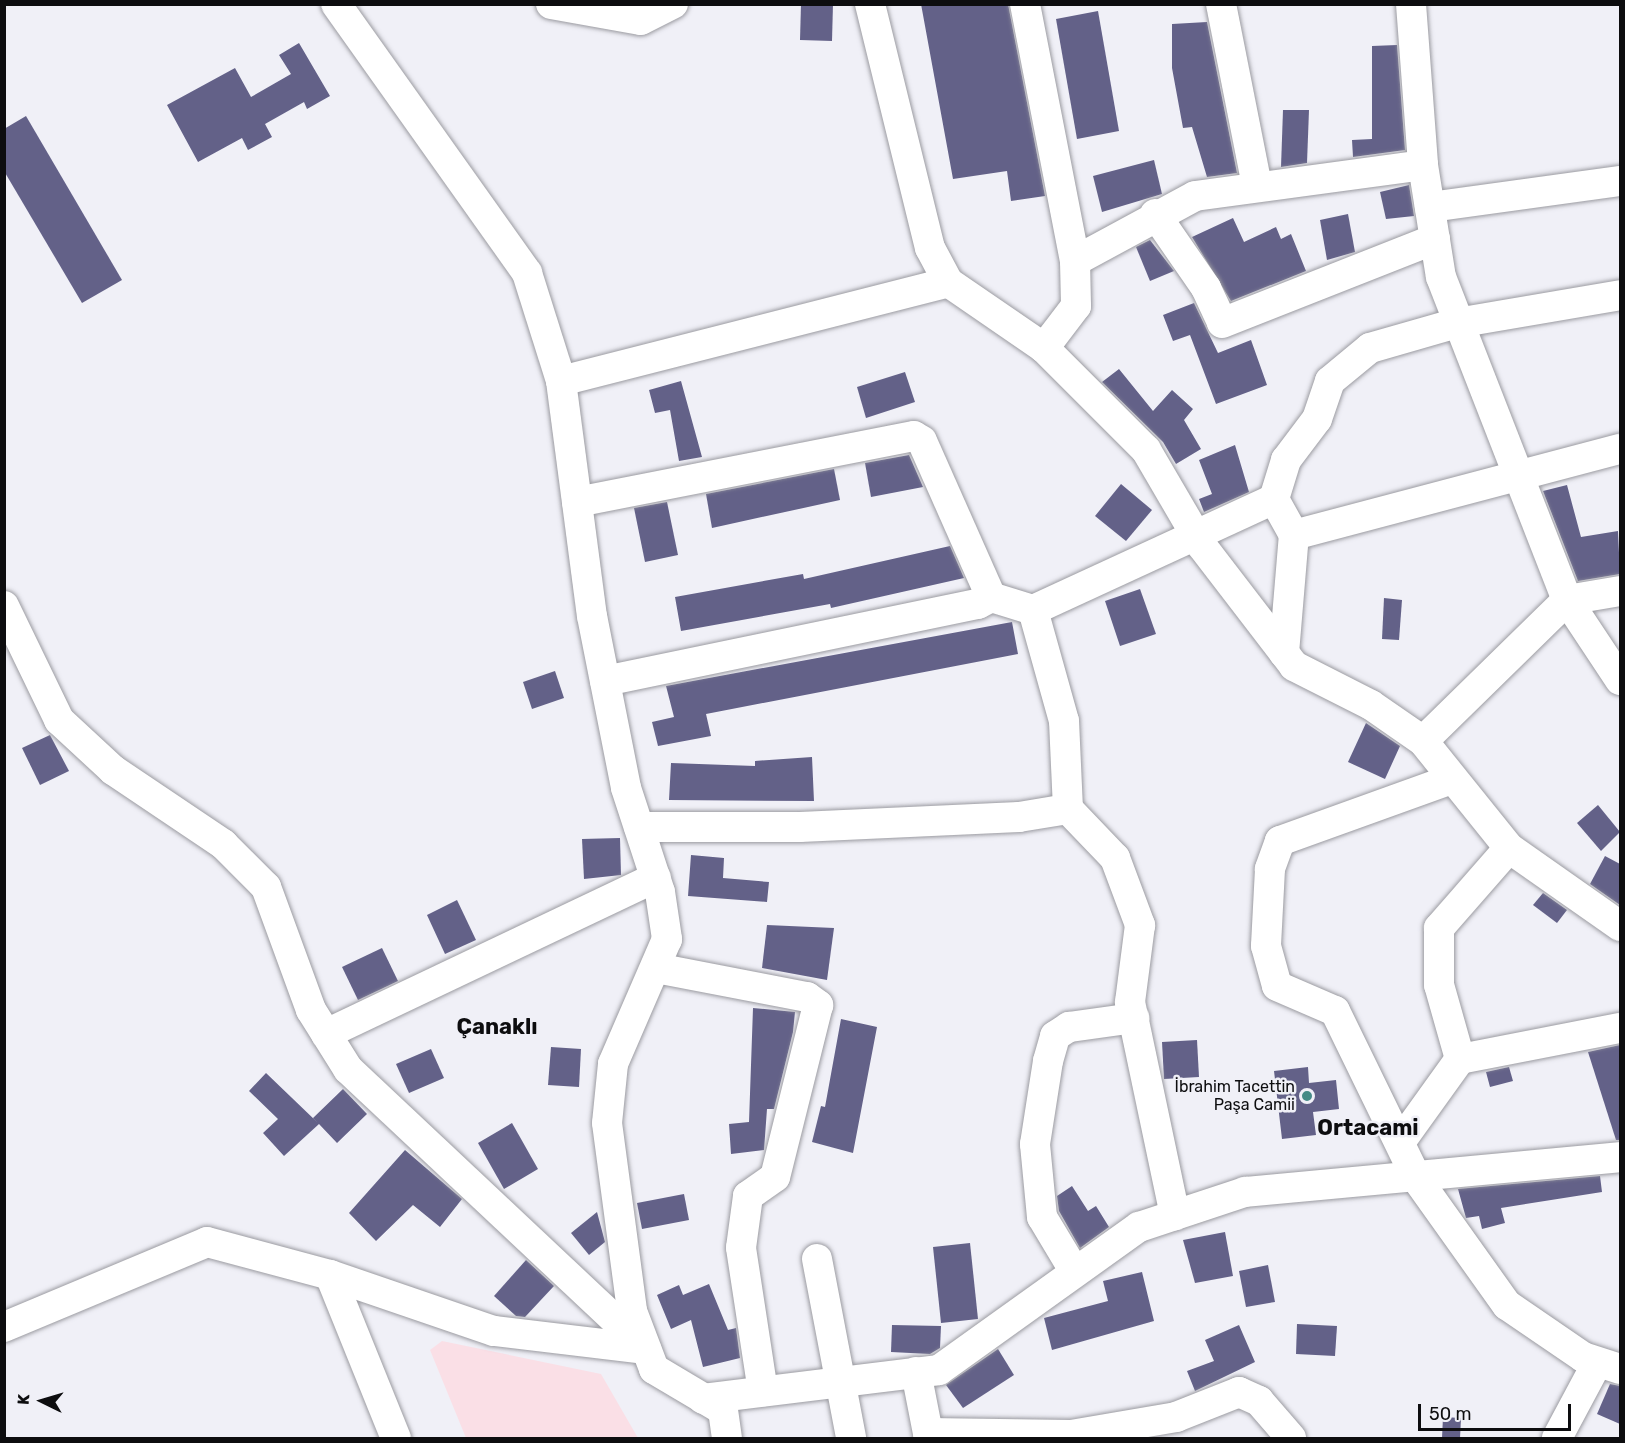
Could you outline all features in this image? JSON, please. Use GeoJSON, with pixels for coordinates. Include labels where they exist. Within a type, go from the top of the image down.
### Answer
{"type":"FeatureCollection","features":[{"type":"Feature","properties":{"kind":"street"},"geometry":{"type":"LineString","coordinates":[[336,4],[527,273],[561,381],[605,681],[639,827],[656,877],[667,939],[613,1065],[607,1123],[632,1311],[654,1370],[723,1410],[727,1438]]}},
{"type":"Feature","properties":{"kind":"street"},"geometry":{"type":"LineString","coordinates":[[551,4],[641,20],[673,4]]}},
{"type":"Feature","properties":{"kind":"street"},"geometry":{"type":"LineString","coordinates":[[870,4],[930,248],[948,282],[1044,348],[1146,450],[1195,534],[1294,666],[1371,705],[1423,741],[1509,848],[1620,926]]}},
{"type":"Feature","properties":{"kind":"street"},"geometry":{"type":"LineString","coordinates":[[1026,4],[1075,261],[1076,306],[1044,348]]}},
{"type":"Feature","properties":{"kind":"street"},"geometry":{"type":"LineString","coordinates":[[1221,4],[1257,185]]}},
{"type":"Feature","properties":{"kind":"street"},"geometry":{"type":"LineString","coordinates":[[1411,4],[1423,165],[1435,239],[1457,322],[1521,475],[1567,600],[1620,680]]}},
{"type":"Feature","properties":{"kind":"street"},"geometry":{"type":"LineString","coordinates":[[1075,261],[1155,214],[1195,196],[1257,185],[1423,165]]}},
{"type":"Feature","properties":{"kind":"street"},"geometry":{"type":"LineString","coordinates":[[1430,207],[1620,181]]}},
{"type":"Feature","properties":{"kind":"street"},"geometry":{"type":"LineString","coordinates":[[1155,214],[1206,288],[1222,323],[1435,239]]}},
{"type":"Feature","properties":{"kind":"street"},"geometry":{"type":"LineString","coordinates":[[561,381],[948,282]]}},
{"type":"Feature","properties":{"kind":"street"},"geometry":{"type":"LineString","coordinates":[[1284,653],[1294,535],[1274,500],[1286,460],[1313,426],[1330,381],[1370,348],[1457,322],[1620,295]]}},
{"type":"Feature","properties":{"kind":"street"},"geometry":{"type":"LineString","coordinates":[[577,502],[914,436],[922,441],[992,597]]}},
{"type":"Feature","properties":{"kind":"street"},"geometry":{"type":"LineString","coordinates":[[1294,535],[1620,449]]}},
{"type":"Feature","properties":{"kind":"street"},"geometry":{"type":"LineString","coordinates":[[605,681],[978,604],[992,597],[1033,610],[1195,534],[1274,500]]}},
{"type":"Feature","properties":{"kind":"street"},"geometry":{"type":"LineString","coordinates":[[1423,741],[1567,600],[1620,591]]}},
{"type":"Feature","properties":{"kind":"street"},"geometry":{"type":"LineString","coordinates":[[4,606],[59,720],[113,770],[223,844],[266,887],[277,928],[326,1034],[348,1069],[646,1349]]}},
{"type":"Feature","properties":{"kind":"street"},"geometry":{"type":"LineString","coordinates":[[1033,610],[1064,721],[1068,809],[1115,858],[1140,925],[1130,1002],[1175,1215]]}},
{"type":"Feature","properties":{"kind":"street"},"geometry":{"type":"LineString","coordinates":[[1452,779],[1280,841],[1270,869],[1266,946],[1277,986],[1335,1011],[1401,1141],[1417,1179],[1507,1305],[1609,1366],[1557,1438]]}},
{"type":"Feature","properties":{"kind":"street"},"geometry":{"type":"LineString","coordinates":[[639,827],[812,827],[1019,817],[1068,809]]}},
{"type":"Feature","properties":{"kind":"street"},"geometry":{"type":"LineString","coordinates":[[1460,1059],[1439,985],[1439,928],[1509,848]]}},
{"type":"Feature","properties":{"kind":"street"},"geometry":{"type":"LineString","coordinates":[[326,1034],[656,877]]}},
{"type":"Feature","properties":{"kind":"street"},"geometry":{"type":"LineString","coordinates":[[656,968],[807,997],[818,1005],[775,1177],[748,1196],[741,1248],[763,1391]]}},
{"type":"Feature","properties":{"kind":"street"},"geometry":{"type":"LineString","coordinates":[[1075,1272],[1042,1216],[1035,1144],[1048,1061],[1055,1036],[1069,1027],[1134,1018]]}},
{"type":"Feature","properties":{"kind":"street"},"geometry":{"type":"LineString","coordinates":[[1401,1141],[1460,1059],[1620,1028]]}},
{"type":"Feature","properties":{"kind":"street"},"geometry":{"type":"LineString","coordinates":[[704,1399],[939,1370],[1139,1227],[1245,1192],[1417,1179],[1544,1161],[1620,1157]]}},
{"type":"Feature","properties":{"kind":"street"},"geometry":{"type":"LineString","coordinates":[[4,1327],[207,1242],[330,1275],[494,1331],[646,1349]]}},
{"type":"Feature","properties":{"kind":"street"},"geometry":{"type":"LineString","coordinates":[[817,1259],[851,1438]]}},
{"type":"Feature","properties":{"kind":"street"},"geometry":{"type":"LineString","coordinates":[[330,1275],[396,1438]]}},
{"type":"Feature","properties":{"kind":"street"},"geometry":{"type":"LineString","coordinates":[[916,1372],[928,1436],[1071,1435],[1176,1418],[1239,1392],[1259,1401],[1291,1438]]}},
{"type":"Feature","properties":{"kind":"shaded area"},"geometry":{"type":"Polygon","coordinates":[[[442,1341],[601,1374],[638,1438],[466,1438],[430,1350],[442,1341]]]}},
{"type":"Feature","properties":{"kind":"building"},"geometry":{"type":"Polygon","coordinates":[[[801,4],[833,4],[832,41],[800,40],[801,4]]]}},
{"type":"Feature","properties":{"kind":"building"},"geometry":{"type":"Polygon","coordinates":[[[921,4],[1008,4],[1045,196],[1011,201],[1007,171],[953,179],[921,4]]]}},
{"type":"Feature","properties":{"kind":"building"},"geometry":{"type":"Polygon","coordinates":[[[1098,11],[1119,131],[1077,139],[1056,19],[1098,11]]]}},
{"type":"Feature","properties":{"kind":"building"},"geometry":{"type":"Polygon","coordinates":[[[1207,22],[1237,173],[1207,177],[1192,127],[1183,128],[1172,68],[1172,24],[1207,22]]]}},
{"type":"Feature","properties":{"kind":"building"},"geometry":{"type":"Polygon","coordinates":[[[299,43],[330,96],[307,109],[304,102],[265,124],[272,137],[248,150],[242,138],[198,162],[167,105],[235,68],[251,97],[291,74],[279,55],[299,43]]]}},
{"type":"Feature","properties":{"kind":"building"},"geometry":{"type":"Polygon","coordinates":[[[1397,45],[1405,150],[1353,157],[1352,140],[1372,139],[1372,46],[1397,45]]]}},
{"type":"Feature","properties":{"kind":"building"},"geometry":{"type":"Polygon","coordinates":[[[1283,110],[1309,110],[1307,163],[1281,167],[1283,110]]]}},
{"type":"Feature","properties":{"kind":"building"},"geometry":{"type":"Polygon","coordinates":[[[26,116],[122,280],[82,303],[4,171],[4,129],[26,116]]]}},
{"type":"Feature","properties":{"kind":"building"},"geometry":{"type":"Polygon","coordinates":[[[1154,160],[1162,194],[1102,212],[1093,176],[1154,160]]]}},
{"type":"Feature","properties":{"kind":"building"},"geometry":{"type":"Polygon","coordinates":[[[1409,185],[1414,216],[1386,219],[1380,192],[1409,185]]]}},
{"type":"Feature","properties":{"kind":"building"},"geometry":{"type":"Polygon","coordinates":[[[1348,214],[1355,252],[1327,260],[1320,220],[1348,214]]]}},
{"type":"Feature","properties":{"kind":"building"},"geometry":{"type":"Polygon","coordinates":[[[1233,218],[1244,242],[1276,227],[1281,239],[1291,234],[1306,271],[1231,301],[1192,237],[1233,218]]]}},
{"type":"Feature","properties":{"kind":"building"},"geometry":{"type":"Polygon","coordinates":[[[1150,240],[1174,271],[1150,281],[1136,247],[1150,240]]]}},
{"type":"Feature","properties":{"kind":"building"},"geometry":{"type":"Polygon","coordinates":[[[1194,303],[1218,353],[1251,340],[1267,385],[1216,404],[1190,335],[1173,341],[1163,315],[1194,303]]]}},
{"type":"Feature","properties":{"kind":"building"},"geometry":{"type":"Polygon","coordinates":[[[1119,369],[1153,411],[1172,390],[1193,409],[1184,420],[1201,449],[1176,464],[1163,442],[1102,382],[1119,369]]]}},
{"type":"Feature","properties":{"kind":"building"},"geometry":{"type":"Polygon","coordinates":[[[905,372],[915,402],[866,418],[857,387],[905,372]]]}},
{"type":"Feature","properties":{"kind":"building"},"geometry":{"type":"Polygon","coordinates":[[[681,381],[702,457],[679,461],[670,410],[655,413],[649,390],[681,381]]]}},
{"type":"Feature","properties":{"kind":"building"},"geometry":{"type":"Polygon","coordinates":[[[1235,445],[1249,492],[1204,512],[1199,499],[1212,494],[1199,460],[1235,445]]]}},
{"type":"Feature","properties":{"kind":"building"},"geometry":{"type":"Polygon","coordinates":[[[909,455],[923,487],[871,497],[865,463],[909,455]]]}},
{"type":"Feature","properties":{"kind":"building"},"geometry":{"type":"Polygon","coordinates":[[[834,469],[840,500],[712,528],[706,494],[834,469]]]}},
{"type":"Feature","properties":{"kind":"building"},"geometry":{"type":"Polygon","coordinates":[[[1121,484],[1152,510],[1126,541],[1095,516],[1121,484]]]}},
{"type":"Feature","properties":{"kind":"building"},"geometry":{"type":"Polygon","coordinates":[[[1567,485],[1581,537],[1618,531],[1620,574],[1578,581],[1543,491],[1567,485]]]}},
{"type":"Feature","properties":{"kind":"building"},"geometry":{"type":"Polygon","coordinates":[[[667,502],[678,555],[645,562],[634,508],[667,502]]]}},
{"type":"Feature","properties":{"kind":"building"},"geometry":{"type":"Polygon","coordinates":[[[950,546],[964,578],[831,608],[830,604],[681,631],[675,597],[803,574],[804,579],[950,546]]]}},
{"type":"Feature","properties":{"kind":"building"},"geometry":{"type":"Polygon","coordinates":[[[1140,589],[1156,634],[1120,646],[1105,601],[1140,589]]]}},
{"type":"Feature","properties":{"kind":"building"},"geometry":{"type":"Polygon","coordinates":[[[1384,598],[1402,600],[1399,640],[1382,639],[1384,598]]]}},
{"type":"Feature","properties":{"kind":"building"},"geometry":{"type":"Polygon","coordinates":[[[1012,622],[1018,654],[706,714],[711,736],[658,746],[652,722],[674,717],[666,686],[1012,622]]]}},
{"type":"Feature","properties":{"kind":"building"},"geometry":{"type":"Polygon","coordinates":[[[555,671],[564,698],[532,709],[523,682],[555,671]]]}},
{"type":"Feature","properties":{"kind":"building"},"geometry":{"type":"Polygon","coordinates":[[[1366,723],[1400,746],[1385,779],[1348,762],[1366,723]]]}},
{"type":"Feature","properties":{"kind":"building"},"geometry":{"type":"Polygon","coordinates":[[[50,735],[69,771],[40,785],[22,748],[50,735]]]}},
{"type":"Feature","properties":{"kind":"building"},"geometry":{"type":"Polygon","coordinates":[[[812,757],[814,801],[669,800],[671,763],[755,766],[755,761],[812,757]]]}},
{"type":"Feature","properties":{"kind":"building"},"geometry":{"type":"Polygon","coordinates":[[[1598,805],[1620,832],[1601,851],[1577,823],[1598,805]]]}},
{"type":"Feature","properties":{"kind":"building"},"geometry":{"type":"Polygon","coordinates":[[[620,838],[621,875],[584,879],[582,839],[620,838]]]}},
{"type":"Feature","properties":{"kind":"building"},"geometry":{"type":"Polygon","coordinates":[[[691,855],[724,858],[723,878],[769,882],[767,902],[688,896],[691,855]]]}},
{"type":"Feature","properties":{"kind":"building"},"geometry":{"type":"Polygon","coordinates":[[[1605,856],[1620,864],[1620,905],[1590,884],[1605,856]]]}},
{"type":"Feature","properties":{"kind":"building"},"geometry":{"type":"Polygon","coordinates":[[[1543,893],[1567,910],[1557,923],[1533,905],[1543,893]]]}},
{"type":"Feature","properties":{"kind":"building"},"geometry":{"type":"Polygon","coordinates":[[[457,900],[476,940],[445,954],[427,915],[457,900]]]}},
{"type":"Feature","properties":{"kind":"building"},"geometry":{"type":"Polygon","coordinates":[[[767,925],[834,928],[827,980],[762,968],[767,925]]]}},
{"type":"Feature","properties":{"kind":"building"},"geometry":{"type":"Polygon","coordinates":[[[382,948],[398,981],[358,1000],[342,967],[382,948]]]}},
{"type":"Feature","properties":{"kind":"building"},"geometry":{"type":"Polygon","coordinates":[[[753,1008],[795,1012],[793,1032],[774,1109],[767,1109],[764,1150],[731,1154],[729,1124],[749,1122],[753,1008]]]}},
{"type":"Feature","properties":{"kind":"building"},"geometry":{"type":"Polygon","coordinates":[[[841,1019],[877,1027],[853,1153],[812,1142],[821,1106],[825,1107],[841,1019]]]}},
{"type":"Feature","properties":{"kind":"building"},"geometry":{"type":"Polygon","coordinates":[[[1197,1040],[1199,1077],[1164,1079],[1162,1042],[1197,1040]]]}},
{"type":"Feature","properties":{"kind":"building"},"geometry":{"type":"Polygon","coordinates":[[[1620,1045],[1620,1140],[1616,1140],[1588,1052],[1620,1045]]]}},
{"type":"Feature","properties":{"kind":"building"},"geometry":{"type":"Polygon","coordinates":[[[551,1047],[581,1049],[579,1087],[548,1085],[551,1047]]]}},
{"type":"Feature","properties":{"kind":"building"},"geometry":{"type":"Polygon","coordinates":[[[431,1049],[444,1078],[409,1093],[396,1064],[431,1049]]]}},
{"type":"Feature","properties":{"kind":"building","name":"İbrahim Tacettin Paşa Camii"},"geometry":{"type":"Polygon","coordinates":[[[1308,1067],[1309,1083],[1336,1080],[1339,1109],[1313,1112],[1316,1135],[1282,1139],[1274,1071],[1308,1067]]]}},
{"type":"Feature","properties":{"kind":"building"},"geometry":{"type":"Polygon","coordinates":[[[1509,1067],[1513,1081],[1490,1087],[1486,1072],[1509,1067]]]}},
{"type":"Feature","properties":{"kind":"building"},"geometry":{"type":"Polygon","coordinates":[[[266,1073],[317,1122],[313,1118],[343,1089],[367,1114],[337,1143],[319,1124],[284,1156],[263,1133],[278,1119],[249,1091],[266,1073]]]}},
{"type":"Feature","properties":{"kind":"building"},"geometry":{"type":"Polygon","coordinates":[[[512,1123],[538,1169],[504,1189],[478,1143],[512,1123]]]}},
{"type":"Feature","properties":{"kind":"building"},"geometry":{"type":"Polygon","coordinates":[[[405,1150],[462,1199],[440,1227],[413,1205],[376,1241],[349,1213],[405,1150]]]}},
{"type":"Feature","properties":{"kind":"building"},"geometry":{"type":"Polygon","coordinates":[[[1600,1176],[1602,1192],[1501,1208],[1505,1223],[1482,1229],[1479,1216],[1466,1218],[1458,1189],[1600,1176]]]}},
{"type":"Feature","properties":{"kind":"building"},"geometry":{"type":"Polygon","coordinates":[[[1072,1186],[1088,1211],[1096,1206],[1109,1227],[1080,1248],[1059,1211],[1057,1196],[1072,1186]]]}},
{"type":"Feature","properties":{"kind":"building"},"geometry":{"type":"Polygon","coordinates":[[[684,1194],[689,1220],[642,1229],[637,1203],[684,1194]]]}},
{"type":"Feature","properties":{"kind":"building"},"geometry":{"type":"Polygon","coordinates":[[[597,1212],[605,1242],[589,1255],[571,1233],[597,1212]]]}},
{"type":"Feature","properties":{"kind":"building"},"geometry":{"type":"Polygon","coordinates":[[[1225,1232],[1233,1276],[1195,1283],[1183,1240],[1225,1232]]]}},
{"type":"Feature","properties":{"kind":"building"},"geometry":{"type":"Polygon","coordinates":[[[970,1243],[978,1319],[941,1323],[933,1247],[970,1243]]]}},
{"type":"Feature","properties":{"kind":"building"},"geometry":{"type":"Polygon","coordinates":[[[526,1260],[554,1286],[525,1317],[516,1316],[494,1296],[526,1260]]]}},
{"type":"Feature","properties":{"kind":"building"},"geometry":{"type":"Polygon","coordinates":[[[1268,1265],[1275,1302],[1246,1307],[1239,1271],[1268,1265]]]}},
{"type":"Feature","properties":{"kind":"building"},"geometry":{"type":"Polygon","coordinates":[[[1142,1272],[1154,1321],[1052,1350],[1044,1318],[1108,1301],[1103,1281],[1142,1272]]]}},
{"type":"Feature","properties":{"kind":"building"},"geometry":{"type":"Polygon","coordinates":[[[709,1284],[728,1330],[736,1328],[740,1358],[703,1367],[691,1320],[671,1329],[657,1295],[679,1285],[683,1295],[709,1284]]]}},
{"type":"Feature","properties":{"kind":"building"},"geometry":{"type":"Polygon","coordinates":[[[1297,1324],[1337,1326],[1335,1356],[1296,1354],[1297,1324]]]}},
{"type":"Feature","properties":{"kind":"building"},"geometry":{"type":"Polygon","coordinates":[[[892,1325],[941,1326],[940,1348],[930,1354],[891,1352],[892,1325]]]}},
{"type":"Feature","properties":{"kind":"building"},"geometry":{"type":"Polygon","coordinates":[[[1239,1325],[1255,1362],[1195,1391],[1187,1371],[1214,1361],[1205,1340],[1239,1325]]]}},
{"type":"Feature","properties":{"kind":"building"},"geometry":{"type":"Polygon","coordinates":[[[998,1349],[1014,1375],[963,1408],[946,1385],[998,1349]]]}},
{"type":"Feature","properties":{"kind":"building"},"geometry":{"type":"Polygon","coordinates":[[[1610,1384],[1620,1386],[1620,1424],[1597,1414],[1610,1384]]]}},
{"type":"Feature","properties":{"kind":"building"},"geometry":{"type":"Polygon","coordinates":[[[1443,1417],[1461,1418],[1460,1438],[1442,1438],[1443,1417]]]}},
{"type":"Feature","properties":{"kind":"place","name":"İbrahim Tacettin Paşa Camii"},"geometry":{"type":"Point","coordinates":[1307,1096]}},
{"type":"Feature","properties":{"kind":"district","name":"Çanaklı"},"geometry":{"type":"Point","coordinates":[497,1027]}},
{"type":"Feature","properties":{"kind":"district","name":"Ortacami"},"geometry":{"type":"Point","coordinates":[1368,1128]}}]}
